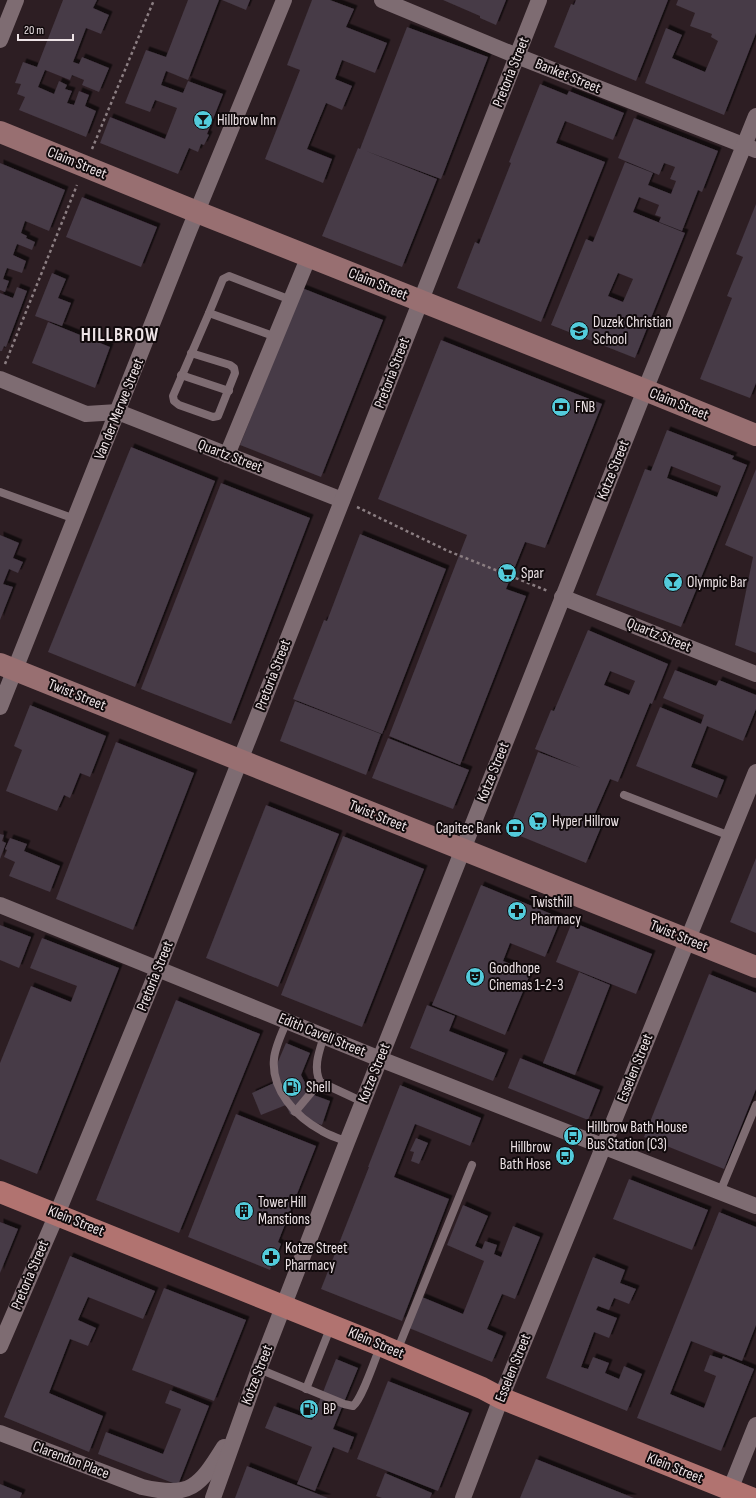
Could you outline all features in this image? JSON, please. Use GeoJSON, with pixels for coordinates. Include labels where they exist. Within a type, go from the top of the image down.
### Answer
{"type":"FeatureCollection","features":[{"type":"Feature","properties":{"kind":"main road","name":"Klein Street"},"geometry":{"type":"LineString","coordinates":[[0,1192],[284,1305],[389,1348],[482,1388],[501,1398],[751,1498]]}},
{"type":"Feature","properties":{"kind":"street"},"geometry":{"type":"LineString","coordinates":[[0,40],[16,0]]}},
{"type":"Feature","properties":{"kind":"street","name":"Van der Merwe Street"},"geometry":{"type":"LineString","coordinates":[[0,707],[7,667],[75,519],[197,212],[284,0]]}},
{"type":"Feature","properties":{"kind":"street","name":"Banket Street"},"geometry":{"type":"LineString","coordinates":[[382,0],[517,56],[750,148]]}},
{"type":"Feature","properties":{"kind":"street","name":"Pretoria Street"},"geometry":{"type":"LineString","coordinates":[[0,1346],[57,1214],[158,969],[539,0]]}},
{"type":"Feature","properties":{"kind":"street","name":"Kotze Street"},"geometry":{"type":"LineString","coordinates":[[213,1498],[240,1420],[347,1142],[562,597],[645,390],[750,148],[756,116]]}},
{"type":"Feature","properties":{"kind":"street","name":"Claim Street"},"geometry":{"type":"LineString","coordinates":[[0,132],[756,435]]}},
{"type":"Feature","properties":{"kind":"street"},"geometry":{"type":"LineString","coordinates":[[227,455],[309,256]]}},
{"type":"Feature","properties":{"kind":"street"},"geometry":{"type":"LineString","coordinates":[[2,374],[86,414],[118,412]]}},
{"type":"Feature","properties":{"kind":"street","name":"Quartz Street"},"geometry":{"type":"LineString","coordinates":[[118,412],[342,500]]}},
{"type":"Feature","properties":{"kind":"street","name":"Quartz Street"},"geometry":{"type":"LineString","coordinates":[[562,597],[756,674]]}},
{"type":"Feature","properties":{"kind":"street","name":"Twist Street"},"geometry":{"type":"LineString","coordinates":[[7,667],[756,967]]}},
{"type":"Feature","properties":{"kind":"street","name":"Esselen Street"},"geometry":{"type":"LineString","coordinates":[[463,1498],[501,1398],[756,772]]}},
{"type":"Feature","properties":{"kind":"street","name":"Edith Cavell Street"},"geometry":{"type":"LineString","coordinates":[[0,905],[380,1059],[756,1206]]}},
{"type":"Feature","properties":{"kind":"street","name":"Clarendon Place"},"geometry":{"type":"LineString","coordinates":[[0,1433],[142,1487],[156,1491],[172,1492],[189,1490],[205,1476],[240,1420]]}},
{"type":"Feature","properties":{"kind":"street"},"geometry":{"type":"LineString","coordinates":[[730,1490],[756,1425]]}},
{"type":"Feature","properties":{"kind":"street","name":"Clarendon Place"},"geometry":{"type":"LineString","coordinates":[[142,1487],[153,1498]]}},
{"type":"Feature","properties":{"kind":"lane"},"geometry":{"type":"LineString","coordinates":[[191,353],[230,365],[234,368],[235,373],[229,391],[218,416],[213,418],[179,405],[174,401],[173,396],[181,375],[223,279],[229,276],[291,300]]}},
{"type":"Feature","properties":{"kind":"lane"},"geometry":{"type":"LineString","coordinates":[[209,313],[276,337]]}},
{"type":"Feature","properties":{"kind":"lane"},"geometry":{"type":"LineString","coordinates":[[181,375],[229,391]]}},
{"type":"Feature","properties":{"kind":"lane"},"geometry":{"type":"LineString","coordinates":[[0,492],[75,519]]}},
{"type":"Feature","properties":{"kind":"lane"},"geometry":{"type":"LineString","coordinates":[[624,795],[730,836]]}},
{"type":"Feature","properties":{"kind":"lane"},"geometry":{"type":"LineString","coordinates":[[287,1021],[274,1058],[275,1077],[281,1092],[295,1112],[302,1118],[322,1132],[347,1142]]}},
{"type":"Feature","properties":{"kind":"lane"},"geometry":{"type":"LineString","coordinates":[[324,1036],[317,1058],[317,1074],[320,1082],[363,1102]]}},
{"type":"Feature","properties":{"kind":"lane"},"geometry":{"type":"LineString","coordinates":[[295,1112],[320,1082]]}},
{"type":"Feature","properties":{"kind":"lane"},"geometry":{"type":"LineString","coordinates":[[720,1192],[756,1105]]}},
{"type":"Feature","properties":{"kind":"lane"},"geometry":{"type":"LineString","coordinates":[[259,1370],[344,1404],[353,1406],[389,1348],[472,1165]]}},
{"type":"Feature","properties":{"kind":"lane"},"geometry":{"type":"LineString","coordinates":[[306,1389],[331,1325]]}},
{"type":"Feature","properties":{"kind":"path"},"geometry":{"type":"LineString","coordinates":[[2,374],[85,166],[154,0]]}},
{"type":"Feature","properties":{"kind":"path"},"geometry":{"type":"LineString","coordinates":[[342,500],[448,551],[562,597]]}},
{"type":"Feature","properties":{"kind":"building"},"geometry":{"type":"Polygon","coordinates":[[[63,0],[97,0],[93,8],[109,15],[101,34],[86,28],[73,62],[79,64],[82,57],[109,68],[99,92],[82,85],[84,80],[72,75],[70,80],[45,70],[38,87],[54,94],[59,81],[67,85],[65,89],[72,91],[67,103],[74,105],[79,91],[89,95],[85,106],[96,111],[86,137],[19,110],[25,97],[17,94],[21,84],[15,83],[23,62],[37,67],[63,0]]]}},
{"type":"Feature","properties":{"kind":"building"},"geometry":{"type":"Polygon","coordinates":[[[188,0],[219,0],[188,80],[166,71],[161,85],[183,93],[188,81],[223,94],[204,145],[201,144],[198,152],[189,148],[178,174],[100,143],[110,117],[165,139],[177,108],[155,100],[150,112],[125,103],[146,50],[166,57],[188,0]]]}},
{"type":"Feature","properties":{"kind":"building"},"geometry":{"type":"Polygon","coordinates":[[[222,0],[250,0],[246,10],[222,0]]]}},
{"type":"Feature","properties":{"kind":"building"},"geometry":{"type":"Polygon","coordinates":[[[312,0],[330,0],[354,9],[346,27],[387,43],[375,73],[342,60],[335,79],[352,86],[342,110],[326,103],[307,149],[332,159],[323,183],[265,159],[300,70],[287,65],[312,0]]]}},
{"type":"Feature","properties":{"kind":"building"},"geometry":{"type":"Polygon","coordinates":[[[443,0],[506,0],[496,25],[480,18],[480,16],[443,0]]]}},
{"type":"Feature","properties":{"kind":"building"},"geometry":{"type":"Polygon","coordinates":[[[576,0],[668,0],[636,81],[554,47],[571,4],[574,5],[576,0]]]}},
{"type":"Feature","properties":{"kind":"building"},"geometry":{"type":"Polygon","coordinates":[[[678,0],[756,0],[756,33],[724,115],[645,83],[666,28],[682,35],[672,58],[705,72],[718,41],[711,37],[712,34],[690,26],[695,13],[676,5],[678,0]]]}},
{"type":"Feature","properties":{"kind":"building"},"geometry":{"type":"Polygon","coordinates":[[[407,27],[488,57],[441,179],[366,151],[437,179],[402,267],[322,236],[358,148],[360,149],[407,27]]]}},
{"type":"Feature","properties":{"kind":"building"},"geometry":{"type":"Polygon","coordinates":[[[540,84],[567,95],[569,91],[624,113],[613,140],[565,121],[556,143],[605,162],[541,322],[457,288],[475,242],[479,244],[540,84]]]}},
{"type":"Feature","properties":{"kind":"building"},"geometry":{"type":"Polygon","coordinates":[[[634,118],[718,151],[702,192],[698,190],[682,231],[659,222],[661,217],[655,215],[659,205],[639,197],[633,212],[685,233],[635,358],[551,325],[586,239],[593,242],[625,162],[653,173],[648,185],[671,194],[676,181],[670,179],[675,167],[664,163],[659,175],[618,158],[634,118]],[[618,273],[608,296],[623,302],[633,279],[618,273]]]}},
{"type":"Feature","properties":{"kind":"building"},"geometry":{"type":"Polygon","coordinates":[[[0,163],[65,190],[49,231],[25,221],[21,233],[27,236],[26,238],[35,242],[32,250],[17,244],[13,255],[26,261],[22,273],[7,268],[3,279],[9,281],[5,292],[0,290],[0,163]]]}},
{"type":"Feature","properties":{"kind":"building"},"geometry":{"type":"Polygon","coordinates":[[[82,197],[157,227],[141,267],[66,237],[82,197]]]}},
{"type":"Feature","properties":{"kind":"building"},"geometry":{"type":"Polygon","coordinates":[[[756,204],[756,383],[750,398],[700,379],[732,298],[727,296],[743,257],[736,254],[756,204]]]}},
{"type":"Feature","properties":{"kind":"building"},"geometry":{"type":"Polygon","coordinates":[[[52,273],[66,279],[58,298],[71,303],[62,326],[35,316],[52,273]]]}},
{"type":"Feature","properties":{"kind":"building"},"geometry":{"type":"Polygon","coordinates":[[[17,287],[27,291],[6,347],[4,346],[2,351],[0,351],[0,293],[13,298],[17,287]]]}},
{"type":"Feature","properties":{"kind":"building"},"geometry":{"type":"Polygon","coordinates":[[[302,288],[383,320],[321,477],[240,445],[302,288]]]}},
{"type":"Feature","properties":{"kind":"building"},"geometry":{"type":"Polygon","coordinates":[[[48,322],[110,347],[95,388],[32,363],[48,322]]]}},
{"type":"Feature","properties":{"kind":"building"},"geometry":{"type":"Polygon","coordinates":[[[441,340],[602,404],[545,548],[525,542],[506,589],[526,596],[460,765],[389,736],[467,535],[378,499],[441,340]]]}},
{"type":"Feature","properties":{"kind":"building"},"geometry":{"type":"Polygon","coordinates":[[[667,430],[734,456],[732,459],[747,465],[681,627],[596,595],[645,469],[651,471],[667,430]],[[671,466],[667,478],[717,497],[721,486],[671,466]]]}},
{"type":"Feature","properties":{"kind":"building"},"geometry":{"type":"Polygon","coordinates":[[[131,447],[215,481],[135,687],[48,652],[131,447]]]}},
{"type":"Feature","properties":{"kind":"building"},"geometry":{"type":"Polygon","coordinates":[[[756,469],[756,653],[735,645],[753,557],[725,545],[756,469]]]}},
{"type":"Feature","properties":{"kind":"building"},"geometry":{"type":"Polygon","coordinates":[[[221,483],[310,518],[231,724],[141,689],[221,483]]]}},
{"type":"Feature","properties":{"kind":"building"},"geometry":{"type":"Polygon","coordinates":[[[360,534],[446,569],[382,734],[293,699],[324,620],[327,621],[360,534]]]}},
{"type":"Feature","properties":{"kind":"building"},"geometry":{"type":"Polygon","coordinates":[[[0,535],[19,543],[13,558],[23,562],[18,573],[9,569],[3,584],[13,587],[0,620],[0,535]]]}},
{"type":"Feature","properties":{"kind":"building"},"geometry":{"type":"Polygon","coordinates":[[[588,630],[668,664],[652,704],[650,703],[618,782],[610,779],[593,818],[603,822],[586,863],[508,831],[538,752],[581,768],[535,749],[551,710],[554,711],[588,630]],[[610,671],[604,685],[629,695],[635,681],[610,671]]]}},
{"type":"Feature","properties":{"kind":"building"},"geometry":{"type":"Polygon","coordinates":[[[675,670],[716,686],[719,680],[756,695],[756,709],[743,741],[707,726],[691,767],[724,780],[717,798],[636,766],[660,707],[701,724],[704,715],[663,698],[675,670]]]}},
{"type":"Feature","properties":{"kind":"building"},"geometry":{"type":"Polygon","coordinates":[[[295,701],[381,734],[366,775],[280,741],[295,701]]]}},
{"type":"Feature","properties":{"kind":"building"},"geometry":{"type":"Polygon","coordinates":[[[30,705],[106,736],[90,777],[80,773],[70,798],[64,795],[57,811],[6,791],[22,750],[14,746],[30,705]]]}},
{"type":"Feature","properties":{"kind":"building"},"geometry":{"type":"Polygon","coordinates":[[[388,738],[469,770],[453,809],[372,778],[388,738]]]}},
{"type":"Feature","properties":{"kind":"building"},"geometry":{"type":"Polygon","coordinates":[[[116,742],[194,773],[133,930],[56,899],[116,742]]]}},
{"type":"Feature","properties":{"kind":"building"},"geometry":{"type":"Polygon","coordinates":[[[266,805],[339,834],[278,987],[206,958],[266,805]]]}},
{"type":"Feature","properties":{"kind":"building"},"geometry":{"type":"Polygon","coordinates":[[[0,834],[4,835],[2,841],[6,843],[0,859],[0,834]]]}},
{"type":"Feature","properties":{"kind":"building"},"geometry":{"type":"Polygon","coordinates":[[[343,836],[424,869],[362,1027],[281,995],[343,836]]]}},
{"type":"Feature","properties":{"kind":"building"},"geometry":{"type":"Polygon","coordinates":[[[10,838],[27,844],[24,851],[60,866],[50,892],[9,876],[15,862],[4,857],[7,850],[5,849],[10,838]]]}},
{"type":"Feature","properties":{"kind":"building"},"geometry":{"type":"Polygon","coordinates":[[[756,858],[756,933],[730,922],[756,858]]]}},
{"type":"Feature","properties":{"kind":"building"},"geometry":{"type":"Polygon","coordinates":[[[481,885],[561,918],[545,957],[510,943],[503,961],[531,972],[505,1035],[432,1005],[481,885]]]}},
{"type":"Feature","properties":{"kind":"building"},"geometry":{"type":"Polygon","coordinates":[[[572,922],[652,954],[636,994],[556,962],[572,922]]]}},
{"type":"Feature","properties":{"kind":"building"},"geometry":{"type":"Polygon","coordinates":[[[0,925],[31,937],[19,968],[0,960],[0,925]]]}},
{"type":"Feature","properties":{"kind":"building"},"geometry":{"type":"Polygon","coordinates":[[[42,938],[119,968],[37,1174],[0,1159],[0,1063],[31,986],[71,1002],[77,986],[30,968],[42,938]]]}},
{"type":"Feature","properties":{"kind":"building"},"geometry":{"type":"Polygon","coordinates":[[[579,972],[610,985],[575,1075],[543,1063],[579,972]]]}},
{"type":"Feature","properties":{"kind":"building"},"geometry":{"type":"Polygon","coordinates":[[[709,974],[756,993],[756,1089],[724,1169],[644,1137],[709,974]]]}},
{"type":"Feature","properties":{"kind":"building"},"geometry":{"type":"Polygon","coordinates":[[[176,1000],[260,1034],[179,1233],[96,1200],[176,1000]]]}},
{"type":"Feature","properties":{"kind":"building"},"geometry":{"type":"Polygon","coordinates":[[[427,1005],[455,1016],[449,1031],[505,1053],[493,1081],[410,1048],[427,1005]]]}},
{"type":"Feature","properties":{"kind":"building"},"geometry":{"type":"Polygon","coordinates":[[[286,1043],[310,1053],[301,1075],[311,1094],[330,1101],[322,1125],[290,1114],[286,1105],[261,1115],[252,1093],[276,1082],[274,1071],[286,1043]]]}},
{"type":"Feature","properties":{"kind":"building"},"geometry":{"type":"Polygon","coordinates":[[[520,1058],[600,1090],[588,1120],[508,1088],[520,1058]]]}},
{"type":"Feature","properties":{"kind":"building"},"geometry":{"type":"Polygon","coordinates":[[[400,1085],[481,1118],[470,1146],[415,1124],[394,1177],[449,1199],[402,1321],[321,1289],[400,1085]]]}},
{"type":"Feature","properties":{"kind":"building","name":"Tower Hill Manstions"},"geometry":{"type":"Polygon","coordinates":[[[236,1114],[316,1146],[278,1242],[281,1244],[270,1270],[188,1237],[236,1114]]]}},
{"type":"Feature","properties":{"kind":"building"},"geometry":{"type":"Polygon","coordinates":[[[416,1138],[428,1143],[419,1164],[411,1161],[414,1152],[410,1151],[416,1138]]]}},
{"type":"Feature","properties":{"kind":"building"},"geometry":{"type":"Polygon","coordinates":[[[629,1179],[708,1210],[692,1250],[613,1219],[629,1179]]]}},
{"type":"Feature","properties":{"kind":"building"},"geometry":{"type":"Polygon","coordinates":[[[463,1205],[488,1216],[475,1246],[482,1249],[485,1241],[497,1245],[494,1254],[501,1257],[513,1226],[540,1237],[515,1299],[502,1294],[487,1329],[503,1336],[492,1362],[409,1328],[422,1297],[463,1314],[484,1261],[447,1245],[463,1205]]]}},
{"type":"Feature","properties":{"kind":"building"},"geometry":{"type":"Polygon","coordinates":[[[719,1212],[756,1227],[756,1325],[742,1361],[691,1341],[670,1394],[704,1408],[716,1376],[704,1371],[710,1355],[722,1359],[723,1356],[754,1369],[721,1451],[637,1418],[719,1212]]]}},
{"type":"Feature","properties":{"kind":"building"},"geometry":{"type":"Polygon","coordinates":[[[0,1222],[18,1229],[0,1273],[0,1222]]]}},
{"type":"Feature","properties":{"kind":"building"},"geometry":{"type":"Polygon","coordinates":[[[70,1256],[155,1291],[143,1319],[88,1297],[78,1320],[96,1328],[88,1346],[70,1339],[49,1393],[103,1416],[89,1452],[4,1417],[70,1256]]]}},
{"type":"Feature","properties":{"kind":"building"},"geometry":{"type":"Polygon","coordinates":[[[593,1257],[625,1270],[620,1283],[636,1289],[629,1304],[614,1298],[609,1310],[598,1306],[596,1310],[617,1318],[609,1338],[594,1332],[581,1367],[588,1369],[593,1357],[609,1363],[605,1373],[619,1379],[624,1366],[642,1374],[627,1411],[546,1378],[593,1257]]]}},
{"type":"Feature","properties":{"kind":"building"},"geometry":{"type":"Polygon","coordinates":[[[164,1288],[246,1320],[214,1401],[132,1370],[164,1288]]]}},
{"type":"Feature","properties":{"kind":"building"},"geometry":{"type":"Polygon","coordinates":[[[336,1359],[358,1368],[333,1429],[354,1437],[348,1453],[333,1447],[315,1491],[297,1484],[312,1447],[265,1428],[274,1406],[312,1420],[336,1359]]]}},
{"type":"Feature","properties":{"kind":"building"},"geometry":{"type":"Polygon","coordinates":[[[388,1381],[469,1413],[438,1491],[357,1459],[388,1381]]]}},
{"type":"Feature","properties":{"kind":"building"},"geometry":{"type":"Polygon","coordinates":[[[170,1390],[209,1406],[178,1485],[98,1454],[106,1432],[163,1454],[181,1409],[165,1403],[170,1390]]]}},
{"type":"Feature","properties":{"kind":"building"},"geometry":{"type":"Polygon","coordinates":[[[536,1459],[634,1498],[520,1498],[536,1459]]]}},
{"type":"Feature","properties":{"kind":"building"},"geometry":{"type":"Polygon","coordinates":[[[247,1466],[328,1498],[235,1498],[247,1466]]]}},
{"type":"Feature","properties":{"kind":"building"},"geometry":{"type":"Polygon","coordinates":[[[385,1473],[432,1493],[430,1498],[382,1498],[376,1496],[385,1473]]]}},
{"type":"Feature","properties":{"kind":"building"},"geometry":{"type":"Polygon","coordinates":[[[0,1484],[22,1493],[20,1498],[0,1498],[0,1484]]]}},
{"type":"Feature","properties":{"kind":"place","name":"Hillbrow Inn"},"geometry":{"type":"Point","coordinates":[203,120]}},
{"type":"Feature","properties":{"kind":"place","name":"Duzek Christian School"},"geometry":{"type":"Point","coordinates":[579,331]}},
{"type":"Feature","properties":{"kind":"place","name":"FNB"},"geometry":{"type":"Point","coordinates":[561,407]}},
{"type":"Feature","properties":{"kind":"place","name":"Spar"},"geometry":{"type":"Point","coordinates":[507,573]}},
{"type":"Feature","properties":{"kind":"place","name":"Olympic Bar"},"geometry":{"type":"Point","coordinates":[673,582]}},
{"type":"Feature","properties":{"kind":"place","name":"Hyper Hillrow"},"geometry":{"type":"Point","coordinates":[538,821]}},
{"type":"Feature","properties":{"kind":"place","name":"Capitec Bank"},"geometry":{"type":"Point","coordinates":[515,828]}},
{"type":"Feature","properties":{"kind":"place","name":"Twisthill Pharmacy"},"geometry":{"type":"Point","coordinates":[517,911]}},
{"type":"Feature","properties":{"kind":"place","name":"Goodhope Cinemas 1-2-3"},"geometry":{"type":"Point","coordinates":[475,977]}},
{"type":"Feature","properties":{"kind":"place","name":"Shell"},"geometry":{"type":"Point","coordinates":[292,1087]}},
{"type":"Feature","properties":{"kind":"place","name":"Hillbrow Bath House Bus Station (C3)"},"geometry":{"type":"Point","coordinates":[573,1136]}},
{"type":"Feature","properties":{"kind":"place","name":"Hillbrow Bath Hose"},"geometry":{"type":"Point","coordinates":[565,1156]}},
{"type":"Feature","properties":{"kind":"place","name":"Tower Hill Manstions"},"geometry":{"type":"Point","coordinates":[244,1211]}},
{"type":"Feature","properties":{"kind":"place","name":"Kotze Street Pharmacy"},"geometry":{"type":"Point","coordinates":[271,1257]}},
{"type":"Feature","properties":{"kind":"place","name":"BP"},"geometry":{"type":"Point","coordinates":[309,1409]}},
{"type":"Feature","properties":{"kind":"district","name":"HILLBROW"},"geometry":{"type":"Point","coordinates":[120,335]}}]}
